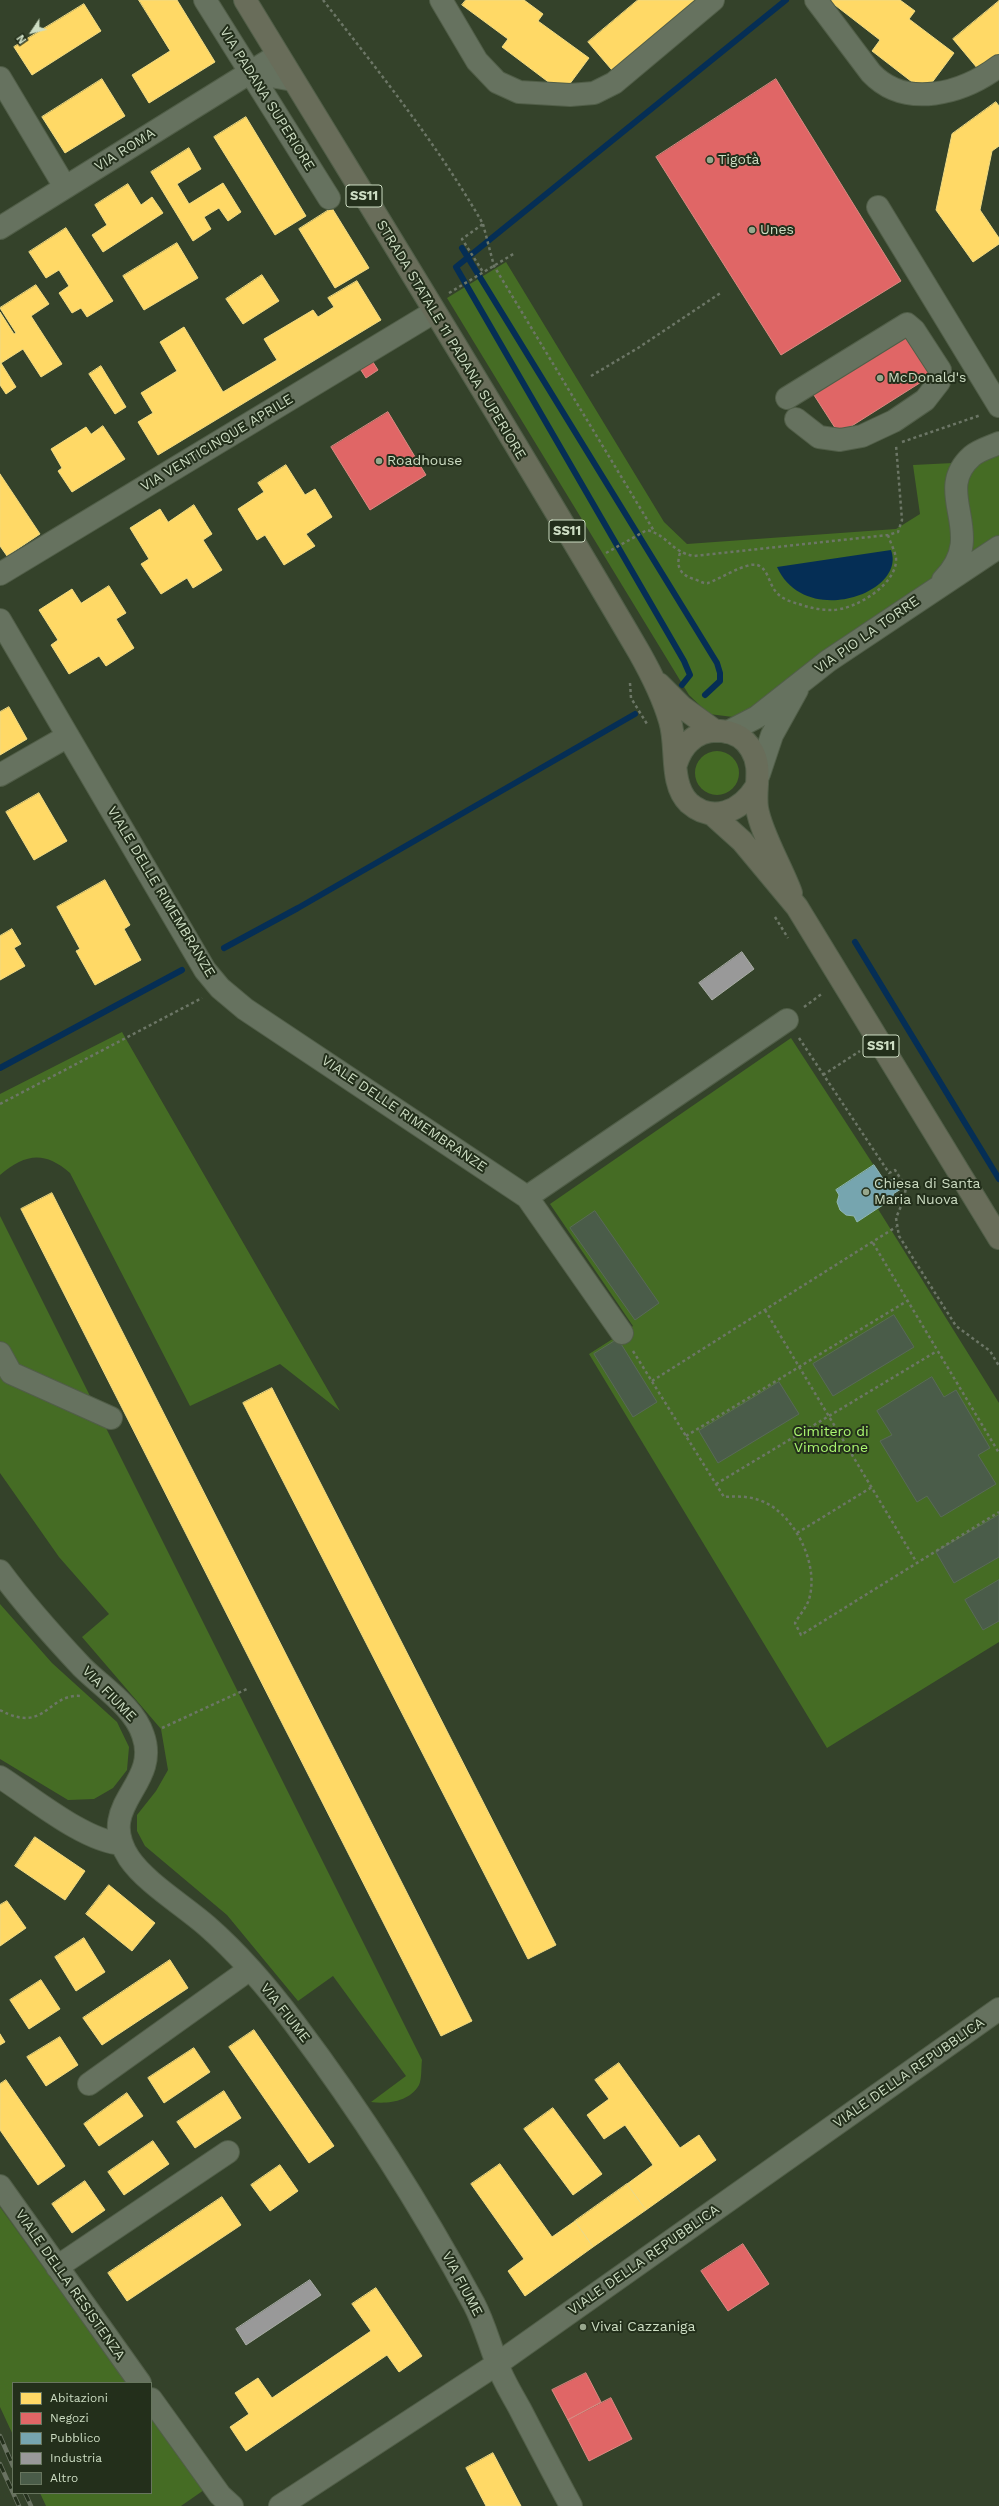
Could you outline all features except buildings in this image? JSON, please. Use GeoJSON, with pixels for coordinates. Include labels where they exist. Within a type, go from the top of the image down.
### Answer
{"type":"FeatureCollection","features":[{"type":"Feature","properties":{"kind":"main road","name":"STRADA STATALE 11 PADANA SUPERIORE"},"geometry":{"type":"LineString","coordinates":[[245,0],[655,681],[670,721],[676,764],[676,778],[680,791],[688,802],[699,810],[712,814],[742,841],[796,907],[999,1238]]}},
{"type":"Feature","properties":{"kind":"main road","name":"STRADA STATALE 11 PADANA SUPERIORE"},"geometry":{"type":"LineString","coordinates":[[655,681],[682,707],[722,731],[741,738],[750,748],[757,760],[757,809],[796,907]]}},
{"type":"Feature","properties":{"kind":"main road"},"geometry":{"type":"LineString","coordinates":[[676,764],[681,751],[690,741],[701,734],[722,731]]}},
{"type":"Feature","properties":{"kind":"main road"},"geometry":{"type":"LineString","coordinates":[[712,814],[726,813],[738,808],[749,799],[757,780]]}},
{"type":"Feature","properties":{"kind":"street","name":"VIA PADANA SUPERIORE"},"geometry":{"type":"LineString","coordinates":[[204,0],[329,198]]}},
{"type":"Feature","properties":{"kind":"street"},"geometry":{"type":"LineString","coordinates":[[441,0],[476,61],[497,82],[519,92],[570,95],[594,93],[614,83],[713,0]]}},
{"type":"Feature","properties":{"kind":"street"},"geometry":{"type":"LineString","coordinates":[[816,0],[871,73],[882,83],[898,92],[912,94],[943,92],[976,80],[999,66]]}},
{"type":"Feature","properties":{"kind":"street","name":"VIA ROMA"},"geometry":{"type":"LineString","coordinates":[[0,228],[278,55]]}},
{"type":"Feature","properties":{"kind":"street"},"geometry":{"type":"LineString","coordinates":[[249,72],[293,80]]}},
{"type":"Feature","properties":{"kind":"street"},"geometry":{"type":"LineString","coordinates":[[0,78],[65,187]]}},
{"type":"Feature","properties":{"kind":"street"},"geometry":{"type":"LineString","coordinates":[[878,207],[992,410]]}},
{"type":"Feature","properties":{"kind":"street","name":"VIA VENTICINQUE APRILE"},"geometry":{"type":"LineString","coordinates":[[0,574],[434,312]]}},
{"type":"Feature","properties":{"kind":"street"},"geometry":{"type":"LineString","coordinates":[[786,398],[907,324],[914,330],[940,370],[939,382],[925,400],[894,421],[862,436],[840,440],[819,437],[796,419]]}},
{"type":"Feature","properties":{"kind":"street","name":"VIA PIO LA TORRE"},"geometry":{"type":"LineString","coordinates":[[934,589],[952,571],[962,542],[962,519],[954,493],[959,473],[973,455],[999,443]]}},
{"type":"Feature","properties":{"kind":"street","name":"VIA PIO LA TORRE"},"geometry":{"type":"LineString","coordinates":[[722,731],[757,717],[828,661],[999,547]]}},
{"type":"Feature","properties":{"kind":"street","name":"VIALE DELLE RIMEMBRANZE"},"geometry":{"type":"LineString","coordinates":[[0,620],[205,970],[220,988],[245,1009],[527,1197],[622,1333]]}},
{"type":"Feature","properties":{"kind":"street","name":"VIA PIO LA TORRE"},"geometry":{"type":"LineString","coordinates":[[757,780],[772,735],[801,683]]}},
{"type":"Feature","properties":{"kind":"street"},"geometry":{"type":"LineString","coordinates":[[0,775],[68,736]]}},
{"type":"Feature","properties":{"kind":"street"},"geometry":{"type":"LineString","coordinates":[[527,1197],[787,1020]]}},
{"type":"Feature","properties":{"kind":"street"},"geometry":{"type":"LineString","coordinates":[[0,1353],[11,1373],[111,1418]]}},
{"type":"Feature","properties":{"kind":"street","name":"VIA FIUME"},"geometry":{"type":"LineString","coordinates":[[0,1571],[27,1606],[55,1638],[135,1719],[144,1737],[146,1754],[145,1766],[118,1817],[122,1844],[129,1857],[139,1870],[207,1926],[250,1968],[350,2098],[411,2191],[478,2312],[497,2364],[571,2506]]}},
{"type":"Feature","properties":{"kind":"street"},"geometry":{"type":"LineString","coordinates":[[2,1781],[89,1835],[107,1842],[122,1844]]}},
{"type":"Feature","properties":{"kind":"street"},"geometry":{"type":"LineString","coordinates":[[89,2084],[250,1968]]}},
{"type":"Feature","properties":{"kind":"street","name":"VIALE DELLA REPUBBLICA"},"geometry":{"type":"LineString","coordinates":[[283,2505],[497,2364],[999,2009]]}},
{"type":"Feature","properties":{"kind":"street"},"geometry":{"type":"LineString","coordinates":[[57,2266],[228,2152]]}},
{"type":"Feature","properties":{"kind":"street","name":"VIALE DELLA RESISTENZA"},"geometry":{"type":"LineString","coordinates":[[0,2186],[139,2382]]}},
{"type":"Feature","properties":{"kind":"street"},"geometry":{"type":"LineString","coordinates":[[152,2400],[220,2495],[232,2506]]}},
{"type":"Feature","properties":{"kind":"path"},"geometry":{"type":"LineString","coordinates":[[323,0],[367,56],[460,183],[483,224],[494,266],[654,532]]}},
{"type":"Feature","properties":{"kind":"path"},"geometry":{"type":"LineString","coordinates":[[483,224],[462,239],[483,272]]}},
{"type":"Feature","properties":{"kind":"path"},"geometry":{"type":"LineString","coordinates":[[453,291],[515,253]]}},
{"type":"Feature","properties":{"kind":"path"},"geometry":{"type":"LineString","coordinates":[[591,376],[638,348],[722,292]]}},
{"type":"Feature","properties":{"kind":"path"},"geometry":{"type":"LineString","coordinates":[[602,556],[641,532],[647,530],[663,535],[680,553],[694,556],[888,535],[898,532],[902,520],[895,442],[905,442],[992,410]]}},
{"type":"Feature","properties":{"kind":"path"},"geometry":{"type":"LineString","coordinates":[[680,553],[678,569],[684,576],[706,583],[749,566],[756,565],[762,569],[771,585],[782,598],[818,609],[834,610],[860,602],[882,587],[889,579],[896,559],[888,535]]}},
{"type":"Feature","properties":{"kind":"path"},"geometry":{"type":"LineString","coordinates":[[629,678],[632,698],[650,730]]}},
{"type":"Feature","properties":{"kind":"path"},"geometry":{"type":"LineString","coordinates":[[774,915],[790,941]]}},
{"type":"Feature","properties":{"kind":"path"},"geometry":{"type":"LineString","coordinates":[[0,1104],[220,988]]}},
{"type":"Feature","properties":{"kind":"path"},"geometry":{"type":"LineString","coordinates":[[820,988],[824,994],[787,1020],[889,1173],[895,1170],[906,1188],[904,1199],[896,1218],[896,1227],[899,1236],[956,1326],[990,1351],[999,1366]]}},
{"type":"Feature","properties":{"kind":"path"},"geometry":{"type":"LineString","coordinates":[[823,1075],[877,1039]]}},
{"type":"Feature","properties":{"kind":"path"},"geometry":{"type":"LineString","coordinates":[[652,1381],[873,1243],[896,1227]]}},
{"type":"Feature","properties":{"kind":"path"},"geometry":{"type":"LineString","coordinates":[[873,1243],[999,1453]]}},
{"type":"Feature","properties":{"kind":"path"},"geometry":{"type":"LineString","coordinates":[[686,1436],[908,1301]]}},
{"type":"Feature","properties":{"kind":"path"},"geometry":{"type":"LineString","coordinates":[[765,1310],[917,1563]]}},
{"type":"Feature","properties":{"kind":"path"},"geometry":{"type":"LineString","coordinates":[[622,1333],[724,1497],[746,1496],[765,1502],[781,1514],[797,1533],[812,1577],[808,1602],[795,1623],[801,1635],[999,1512]]}},
{"type":"Feature","properties":{"kind":"path"},"geometry":{"type":"LineString","coordinates":[[716,1484],[830,1417],[937,1351]]}},
{"type":"Feature","properties":{"kind":"path"},"geometry":{"type":"LineString","coordinates":[[797,1533],[872,1486]]}},
{"type":"Feature","properties":{"kind":"path"},"geometry":{"type":"LineString","coordinates":[[144,1737],[247,1689]]}},
{"type":"Feature","properties":{"kind":"path"},"geometry":{"type":"LineString","coordinates":[[0,1710],[20,1718],[36,1717],[68,1696],[83,1696]]}},
{"type":"Feature","properties":{"kind":"green space"},"geometry":{"type":"Polygon","coordinates":[[[506,262],[664,522],[687,544],[896,529],[920,514],[913,465],[953,463],[946,477],[954,543],[943,571],[801,668],[759,705],[733,717],[709,714],[689,695],[447,298],[506,262]]]}},
{"type":"Feature","properties":{"kind":"green space"},"geometry":{"type":"Polygon","coordinates":[[[999,451],[999,538],[971,557],[965,481],[972,467],[999,451]]]}},
{"type":"Feature","properties":{"kind":"green space"},"geometry":{"type":"Polygon","coordinates":[[[717,751],[729,755],[735,761],[739,773],[735,785],[729,791],[717,795],[705,791],[699,785],[695,773],[699,761],[705,755],[717,751]]]}},
{"type":"Feature","properties":{"kind":"green space"},"geometry":{"type":"Polygon","coordinates":[[[122,1032],[340,1411],[280,1364],[190,1406],[70,1173],[52,1161],[43,1158],[35,1158],[26,1159],[9,1168],[0,1175],[0,1094],[122,1032]]]}},
{"type":"Feature","properties":{"kind":"green space","name":"Cimitero di Vimodrone"},"geometry":{"type":"Polygon","coordinates":[[[791,1038],[895,1198],[878,1209],[999,1403],[999,1642],[827,1748],[589,1354],[633,1326],[550,1204],[791,1038]]]}},
{"type":"Feature","properties":{"kind":"green space"},"geometry":{"type":"Polygon","coordinates":[[[0,1216],[422,2060],[419,2085],[410,2095],[398,2101],[384,2103],[371,2102],[406,2076],[333,1976],[298,2001],[227,1915],[145,1846],[137,1831],[137,1815],[156,1791],[168,1770],[161,1729],[82,1637],[109,1614],[59,1557],[0,1473],[0,1216]]]}},
{"type":"Feature","properties":{"kind":"green space"},"geometry":{"type":"Polygon","coordinates":[[[0,1604],[52,1663],[117,1722],[129,1747],[127,1770],[113,1788],[94,1799],[68,1800],[0,1759],[0,1604]]]}},
{"type":"Feature","properties":{"kind":"green space"},"geometry":{"type":"Polygon","coordinates":[[[0,2207],[126,2382],[12,2382],[12,2433],[0,2407],[0,2207]]]}},
{"type":"Feature","properties":{"kind":"green space"},"geometry":{"type":"Polygon","coordinates":[[[152,2418],[204,2490],[181,2506],[46,2506],[40,2494],[152,2494],[152,2418]]]}},
{"type":"Feature","properties":{"kind":"water"},"geometry":{"type":"Polygon","coordinates":[[[891,550],[892,566],[884,580],[869,591],[850,598],[830,600],[809,597],[791,586],[777,567],[891,550]]]}},
{"type":"Feature","properties":{"kind":"waterway"},"geometry":{"type":"LineString","coordinates":[[682,685],[690,675],[684,661],[456,267],[786,0]]}},
{"type":"Feature","properties":{"kind":"waterway"},"geometry":{"type":"LineString","coordinates":[[462,248],[717,663],[720,673],[720,681],[705,695]]}},
{"type":"Feature","properties":{"kind":"waterway"},"geometry":{"type":"LineString","coordinates":[[224,948],[298,908],[635,714]]}},
{"type":"Feature","properties":{"kind":"waterway"},"geometry":{"type":"LineString","coordinates":[[855,942],[999,1179]]}},
{"type":"Feature","properties":{"kind":"waterway"},"geometry":{"type":"LineString","coordinates":[[0,1068],[182,970]]}},
{"type":"Feature","properties":{"kind":"railway"},"geometry":{"type":"LineString","coordinates":[[0,2436],[12,2464]]}},
{"type":"Feature","properties":{"kind":"railway"},"geometry":{"type":"LineString","coordinates":[[0,2464],[12,2491]]}},
{"type":"Feature","properties":{"kind":"railway"},"geometry":{"type":"LineString","coordinates":[[14,2494],[19,2506]]}},
{"type":"Feature","properties":{"kind":"railway"},"geometry":{"type":"LineString","coordinates":[[25,2494],[31,2506]]}},
{"type":"Feature","properties":{"kind":"place","name":"Tigotà"},"geometry":{"type":"Point","coordinates":[710,160]}},
{"type":"Feature","properties":{"kind":"place","name":"Unes"},"geometry":{"type":"Point","coordinates":[752,230]}},
{"type":"Feature","properties":{"kind":"place","name":"McDonald's"},"geometry":{"type":"Point","coordinates":[880,378]}},
{"type":"Feature","properties":{"kind":"place","name":"Roadhouse"},"geometry":{"type":"Point","coordinates":[379,461]}},
{"type":"Feature","properties":{"kind":"place","name":"Chiesa di Santa Maria Nuova"},"geometry":{"type":"Point","coordinates":[866,1192]}},
{"type":"Feature","properties":{"kind":"place","name":"Vivai Cazzaniga"},"geometry":{"type":"Point","coordinates":[583,2327]}}]}
